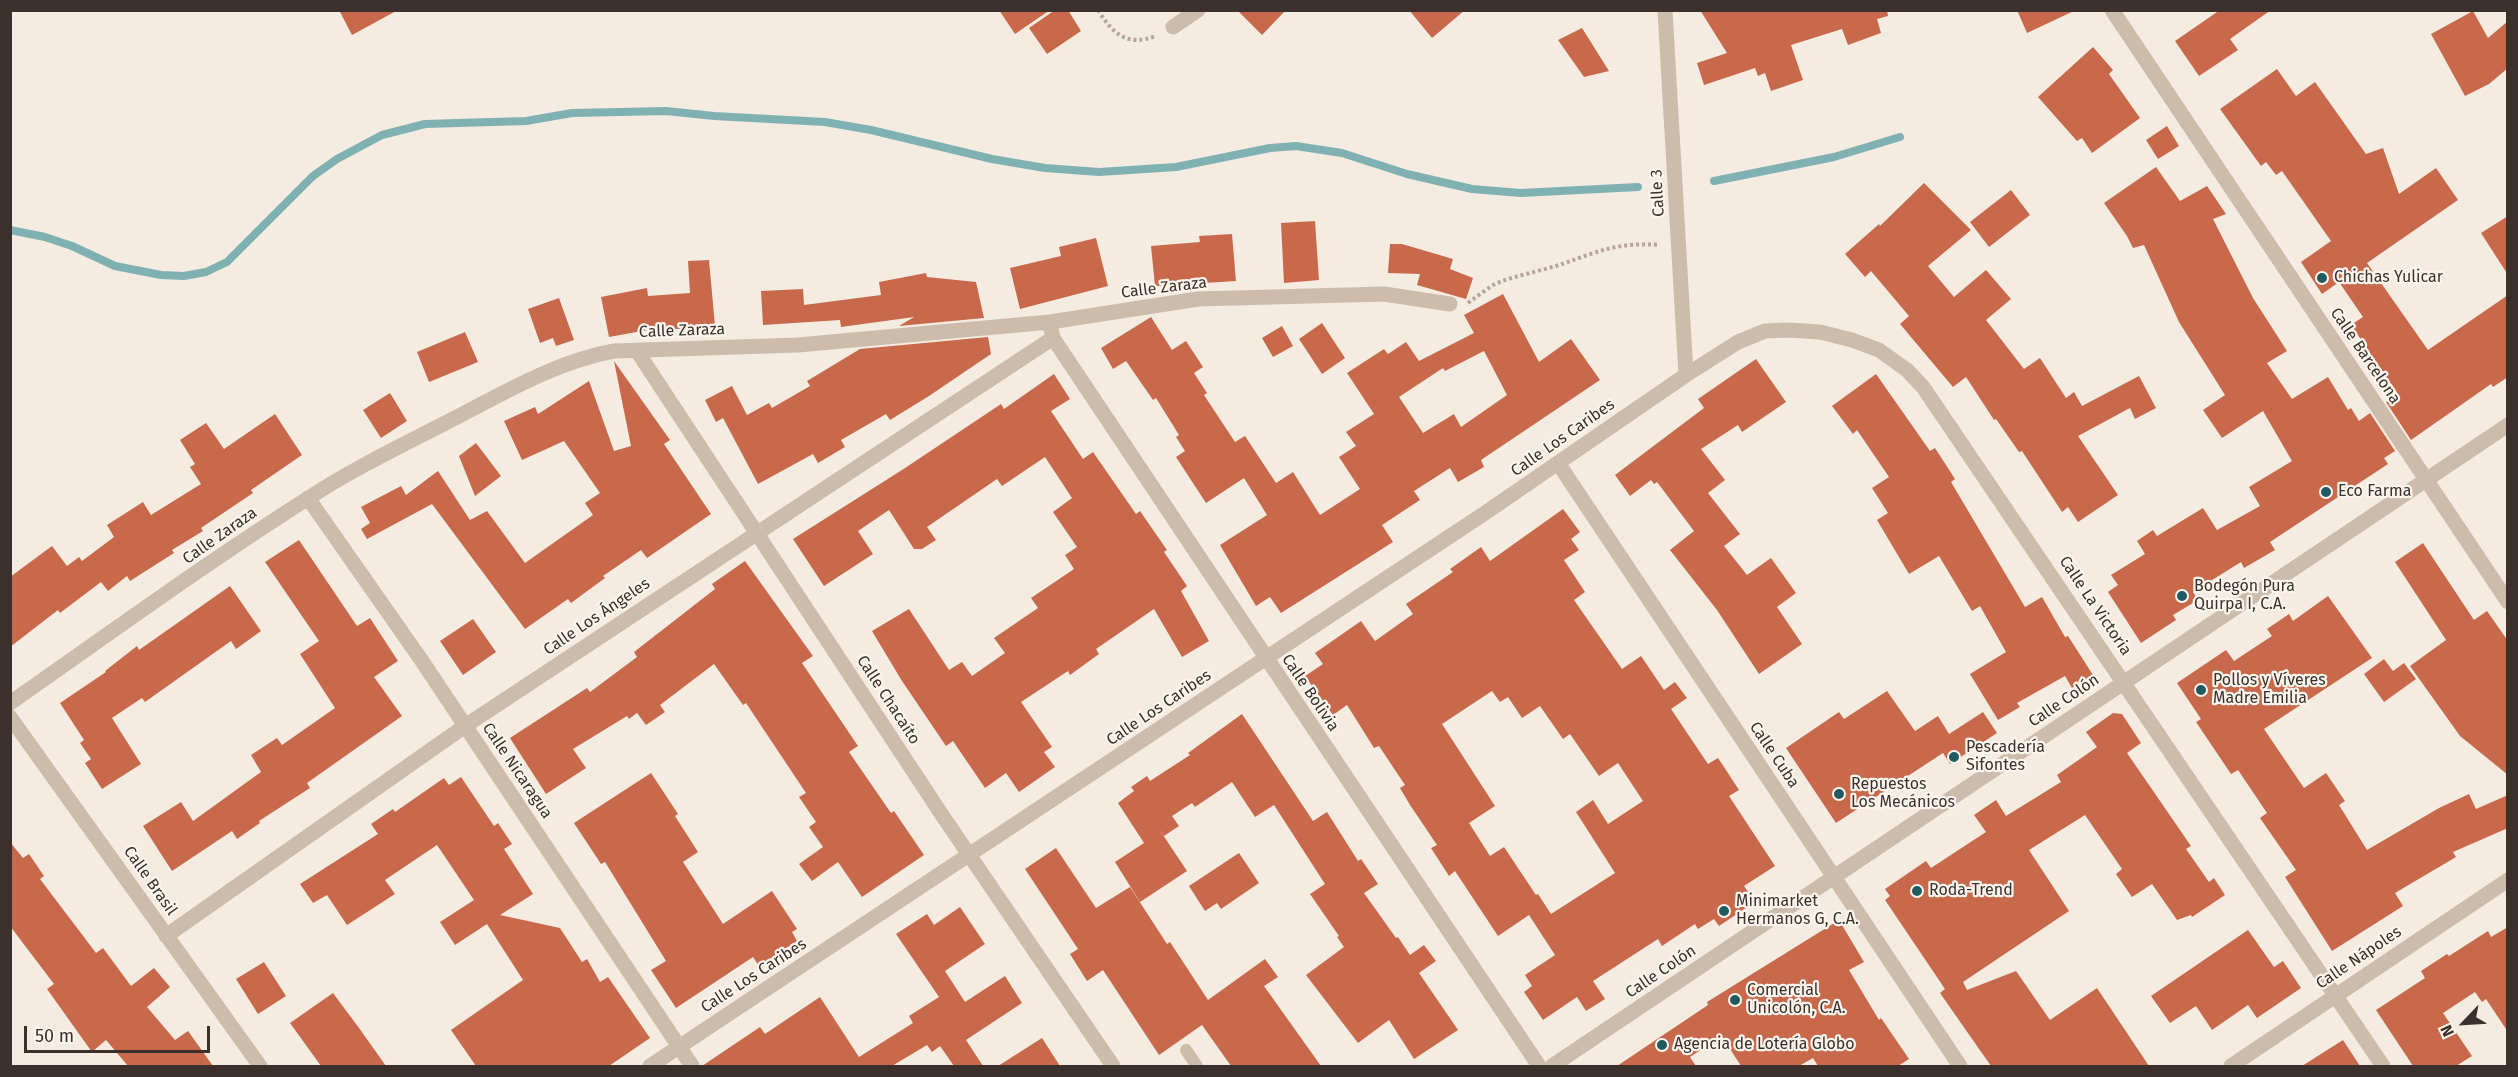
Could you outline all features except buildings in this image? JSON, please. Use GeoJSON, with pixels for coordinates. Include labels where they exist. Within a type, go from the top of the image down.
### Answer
{"type":"FeatureCollection","features":[{"type":"Feature","properties":{"kind":"street"},"geometry":{"type":"LineString","coordinates":[[1173,27],[1198,10]]}},
{"type":"Feature","properties":{"kind":"street","name":"Calle 3"},"geometry":{"type":"LineString","coordinates":[[1665,10],[1686,375]]}},
{"type":"Feature","properties":{"kind":"street","name":"Calle Barcelona"},"geometry":{"type":"LineString","coordinates":[[2112,10],[2508,602]]}},
{"type":"Feature","properties":{"kind":"street","name":"Calle Zaraza"},"geometry":{"type":"LineString","coordinates":[[10,703],[308,498],[361,466],[553,370],[593,355],[637,351],[798,345],[1050,322],[1198,299],[1384,294],[1450,304]]}},
{"type":"Feature","properties":{"kind":"street"},"geometry":{"type":"LineString","coordinates":[[1050,322],[1053,338]]}},
{"type":"Feature","properties":{"kind":"street","name":"Calle La Victoria"},"geometry":{"type":"LineString","coordinates":[[1686,375],[1738,342],[1765,331],[1788,330],[1820,332],[1879,350],[1907,370],[1923,387],[2383,1066]]}},
{"type":"Feature","properties":{"kind":"street","name":"Calle Los Ángeles"},"geometry":{"type":"LineString","coordinates":[[166,936],[465,726],[1053,338]]}},
{"type":"Feature","properties":{"kind":"street","name":"Calle Bolivia"},"geometry":{"type":"LineString","coordinates":[[1053,338],[1539,1066]]}},
{"type":"Feature","properties":{"kind":"street","name":"Calle Chacaíto"},"geometry":{"type":"LineString","coordinates":[[637,351],[970,855],[1113,1066]]}},
{"type":"Feature","properties":{"kind":"street","name":"Calle Los Caribes"},"geometry":{"type":"LineString","coordinates":[[650,1066],[1266,658],[1686,375]]}},
{"type":"Feature","properties":{"kind":"street","name":"Calle Colón"},"geometry":{"type":"LineString","coordinates":[[1552,1066],[2508,425]]}},
{"type":"Feature","properties":{"kind":"street","name":"Calle Cuba"},"geometry":{"type":"LineString","coordinates":[[1558,463],[1960,1066]]}},
{"type":"Feature","properties":{"kind":"street","name":"Calle Nicaragua"},"geometry":{"type":"LineString","coordinates":[[308,498],[465,726],[692,1066]]}},
{"type":"Feature","properties":{"kind":"street","name":"Calle Brasil"},"geometry":{"type":"LineString","coordinates":[[10,717],[260,1066]]}},
{"type":"Feature","properties":{"kind":"street","name":"Calle Nápoles"},"geometry":{"type":"LineString","coordinates":[[2231,1066],[2508,880]]}},
{"type":"Feature","properties":{"kind":"lane"},"geometry":{"type":"LineString","coordinates":[[1186,1050],[1197,1066]]}},
{"type":"Feature","properties":{"kind":"path"},"geometry":{"type":"LineString","coordinates":[[1098,10],[1116,34],[1122,37],[1148,39],[1173,27]]}},
{"type":"Feature","properties":{"kind":"path"},"geometry":{"type":"LineString","coordinates":[[1450,304],[1462,306],[1502,281],[1564,264],[1613,246],[1642,243],[1679,246]]}},
{"type":"Feature","properties":{"kind":"waterway"},"geometry":{"type":"LineString","coordinates":[[10,230],[45,237],[72,246],[115,266],[161,275],[184,276],[206,272],[227,262],[313,176],[337,159],[382,135],[425,124],[526,121],[572,113],[666,111],[825,122],[871,130],[992,159],[1045,168],[1099,172],[1176,167],[1270,148],[1296,146],[1342,153],[1407,174],[1472,189],[1521,193],[1638,187]]}},
{"type":"Feature","properties":{"kind":"waterway"},"geometry":{"type":"LineString","coordinates":[[1714,181],[1834,157],[1900,137]]}},
{"type":"Feature","properties":{"kind":"place","name":"Chichas Yulicar"},"geometry":{"type":"Point","coordinates":[2322,278]}},
{"type":"Feature","properties":{"kind":"place","name":"Eco Farma"},"geometry":{"type":"Point","coordinates":[2326,492]}},
{"type":"Feature","properties":{"kind":"place","name":"Bodegón Pura Quirpa I, C.A."},"geometry":{"type":"Point","coordinates":[2182,596]}},
{"type":"Feature","properties":{"kind":"place","name":"Pollos y Víveres Madre Emilia"},"geometry":{"type":"Point","coordinates":[2201,690]}},
{"type":"Feature","properties":{"kind":"place","name":"Pescadería Sifontes"},"geometry":{"type":"Point","coordinates":[1954,757]}},
{"type":"Feature","properties":{"kind":"place","name":"Repuestos Los Mecánicos"},"geometry":{"type":"Point","coordinates":[1839,794]}},
{"type":"Feature","properties":{"kind":"place","name":"Roda-Trend"},"geometry":{"type":"Point","coordinates":[1917,891]}},
{"type":"Feature","properties":{"kind":"place","name":"Minimarket Hermanos G, C.A."},"geometry":{"type":"Point","coordinates":[1724,911]}},
{"type":"Feature","properties":{"kind":"place","name":"Comercial Unicolón, C.A."},"geometry":{"type":"Point","coordinates":[1735,1000]}},
{"type":"Feature","properties":{"kind":"place","name":"Agencia de Lotería Globo"},"geometry":{"type":"Point","coordinates":[1662,1045]}}]}
